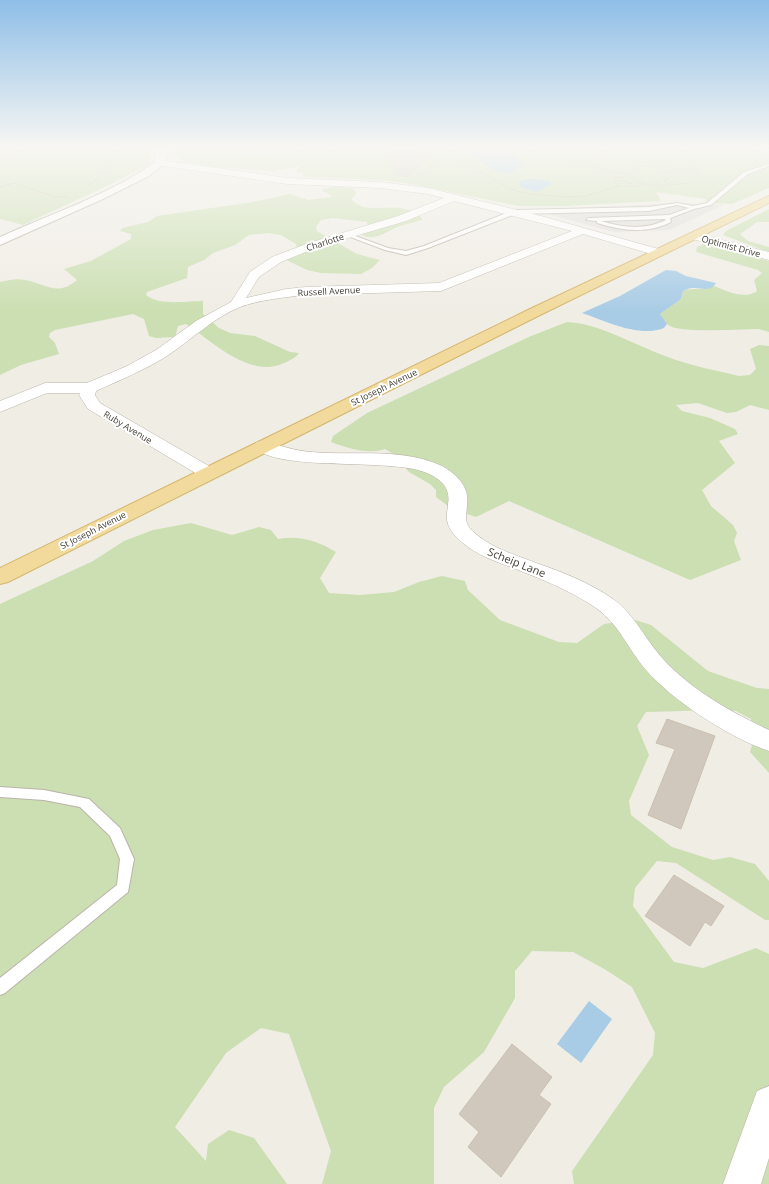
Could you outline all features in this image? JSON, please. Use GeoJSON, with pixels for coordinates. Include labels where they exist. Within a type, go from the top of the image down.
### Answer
{"type":"FeatureCollection","features":[{"type":"Feature","properties":{"kind":"main road","name":"St Joseph Avenue"},"geometry":{"type":"LineString","coordinates":[[0,577],[208,473],[762,202]]}},
{"type":"Feature","properties":{"kind":"street"},"geometry":{"type":"LineString","coordinates":[[0,241],[87,202]]}},
{"type":"Feature","properties":{"kind":"street","name":"Charlotte"},"geometry":{"type":"LineString","coordinates":[[236,304],[250,280],[264,266],[306,248],[408,216],[441,202]]}},
{"type":"Feature","properties":{"kind":"street"},"geometry":{"type":"LineString","coordinates":[[475,202],[514,212],[586,225],[658,252]]}},
{"type":"Feature","properties":{"kind":"street","name":"Russell Avenue"},"geometry":{"type":"LineString","coordinates":[[88,388],[151,359],[201,324],[236,304],[286,293],[306,291],[441,287],[586,225]]}},
{"type":"Feature","properties":{"kind":"street","name":"Optimist Drive"},"geometry":{"type":"LineString","coordinates":[[693,236],[769,256]]}},
{"type":"Feature","properties":{"kind":"street"},"geometry":{"type":"LineString","coordinates":[[0,407],[33,392],[56,387],[88,388]]}},
{"type":"Feature","properties":{"kind":"street","name":"Ruby Avenue"},"geometry":{"type":"LineString","coordinates":[[88,388],[87,395],[94,406],[208,473]]}},
{"type":"Feature","properties":{"kind":"street","name":"Scheip Lane"},"geometry":{"type":"LineString","coordinates":[[263,446],[285,454],[395,460],[415,463],[437,471],[454,483],[458,489],[460,495],[456,513],[457,524],[463,533],[490,553],[555,577],[608,606],[620,618],[645,654],[661,671],[699,700],[769,741]]}},
{"type":"Feature","properties":{"kind":"street"},"geometry":{"type":"LineString","coordinates":[[742,1184],[769,1102]]}},
{"type":"Feature","properties":{"kind":"lane"},"geometry":{"type":"LineString","coordinates":[[586,225],[678,215],[692,208],[711,202]]}},
{"type":"Feature","properties":{"kind":"lane"},"geometry":{"type":"LineString","coordinates":[[348,235],[392,251],[406,253],[426,247],[514,212],[649,209],[677,204],[692,208]]}},
{"type":"Feature","properties":{"kind":"lane"},"geometry":{"type":"LineString","coordinates":[[564,212],[586,225],[619,227],[649,227],[665,224],[669,221],[667,217]]}},
{"type":"Feature","properties":{"kind":"lane"},"geometry":{"type":"LineString","coordinates":[[0,792],[44,796],[84,803],[115,832],[127,859],[123,888],[0,988]]}},
{"type":"Feature","properties":{"kind":"green space"},"geometry":{"type":"Polygon","coordinates":[[[0,202],[72,202],[23,225],[0,219],[0,202]]]}},
{"type":"Feature","properties":{"kind":"green space"},"geometry":{"type":"Polygon","coordinates":[[[251,202],[355,202],[363,207],[398,208],[412,211],[422,218],[422,220],[400,226],[382,235],[367,237],[362,235],[362,232],[368,227],[367,222],[333,218],[321,220],[316,227],[317,231],[357,254],[380,260],[372,268],[361,274],[321,273],[307,270],[276,255],[297,247],[296,244],[281,235],[268,233],[249,235],[235,245],[213,253],[204,260],[188,267],[187,278],[147,292],[146,295],[158,301],[203,301],[203,314],[219,328],[230,333],[255,336],[290,352],[299,353],[293,359],[284,363],[271,367],[258,366],[245,362],[232,356],[186,324],[178,326],[175,337],[156,338],[149,336],[144,319],[133,314],[55,330],[50,333],[49,337],[55,343],[59,354],[21,365],[0,375],[0,282],[22,279],[52,288],[64,288],[77,280],[64,269],[91,261],[131,239],[131,234],[120,231],[122,228],[148,222],[157,216],[251,202]]]}},
{"type":"Feature","properties":{"kind":"green space"},"geometry":{"type":"Polygon","coordinates":[[[501,202],[637,202],[565,206],[519,206],[501,202]]]}},
{"type":"Feature","properties":{"kind":"green space"},"geometry":{"type":"Polygon","coordinates":[[[707,202],[736,202],[732,204],[707,202]]]}},
{"type":"Feature","properties":{"kind":"green space"},"geometry":{"type":"Polygon","coordinates":[[[769,209],[769,222],[757,222],[740,234],[748,241],[769,247],[769,252],[723,235],[726,231],[769,209]]]}},
{"type":"Feature","properties":{"kind":"green space"},"geometry":{"type":"Polygon","coordinates":[[[704,244],[769,261],[769,332],[759,329],[680,329],[672,327],[665,322],[660,314],[681,299],[683,291],[714,286],[741,295],[752,294],[757,291],[754,280],[762,273],[758,270],[696,252],[697,247],[704,244]]]}},
{"type":"Feature","properties":{"kind":"green space"},"geometry":{"type":"Polygon","coordinates":[[[567,322],[579,323],[604,330],[674,359],[739,376],[750,375],[756,369],[750,349],[759,345],[769,346],[769,410],[750,405],[736,412],[727,413],[698,403],[676,405],[682,411],[710,418],[735,429],[738,434],[719,441],[735,463],[702,490],[711,506],[733,525],[737,533],[734,541],[741,560],[690,580],[509,501],[476,517],[452,509],[436,497],[436,490],[430,484],[409,472],[395,455],[385,449],[378,451],[365,451],[331,442],[333,436],[367,413],[531,336],[567,322]]]}},
{"type":"Feature","properties":{"kind":"green space"},"geometry":{"type":"Polygon","coordinates":[[[191,523],[232,535],[259,527],[271,530],[278,539],[301,538],[329,548],[336,552],[320,578],[329,593],[360,595],[394,592],[419,582],[442,576],[465,581],[468,590],[500,620],[559,642],[577,643],[604,624],[635,620],[651,625],[708,671],[757,688],[769,689],[769,773],[750,752],[754,738],[751,719],[736,711],[646,712],[637,726],[649,755],[629,801],[631,815],[672,847],[713,860],[730,857],[755,864],[769,881],[769,920],[765,920],[676,863],[657,861],[635,888],[633,906],[674,962],[703,968],[756,948],[769,954],[769,1184],[574,1184],[572,1171],[653,1055],[655,1033],[632,987],[606,970],[573,952],[532,951],[515,971],[515,998],[484,1052],[444,1087],[434,1108],[434,1184],[322,1184],[331,1151],[289,1034],[261,1028],[226,1053],[175,1127],[206,1161],[208,1144],[229,1130],[254,1138],[287,1184],[0,1184],[0,604],[93,561],[124,541],[153,530],[191,523]]]}},
{"type":"Feature","properties":{"kind":"shaded area"},"geometry":{"type":"Polygon","coordinates":[[[674,203],[724,205],[669,230],[614,232],[533,210],[674,203]]]}},
{"type":"Feature","properties":{"kind":"water"},"geometry":{"type":"Polygon","coordinates":[[[666,270],[676,271],[686,276],[716,283],[708,289],[691,288],[683,291],[681,299],[660,314],[667,324],[664,328],[654,331],[633,330],[582,313],[620,296],[666,270]]]}},
{"type":"Feature","properties":{"kind":"water"},"geometry":{"type":"Polygon","coordinates":[[[589,1001],[612,1019],[581,1063],[557,1044],[589,1001]]]}},
{"type":"Feature","properties":{"kind":"building"},"geometry":{"type":"Polygon","coordinates":[[[667,719],[715,736],[681,829],[648,815],[675,749],[656,743],[667,719]]]}},
{"type":"Feature","properties":{"kind":"building"},"geometry":{"type":"Polygon","coordinates":[[[674,875],[724,906],[711,926],[705,922],[690,946],[645,916],[674,875]]]}},
{"type":"Feature","properties":{"kind":"building"},"geometry":{"type":"Polygon","coordinates":[[[512,1044],[552,1077],[539,1095],[551,1104],[501,1177],[468,1147],[479,1132],[459,1114],[512,1044]]]}}]}
